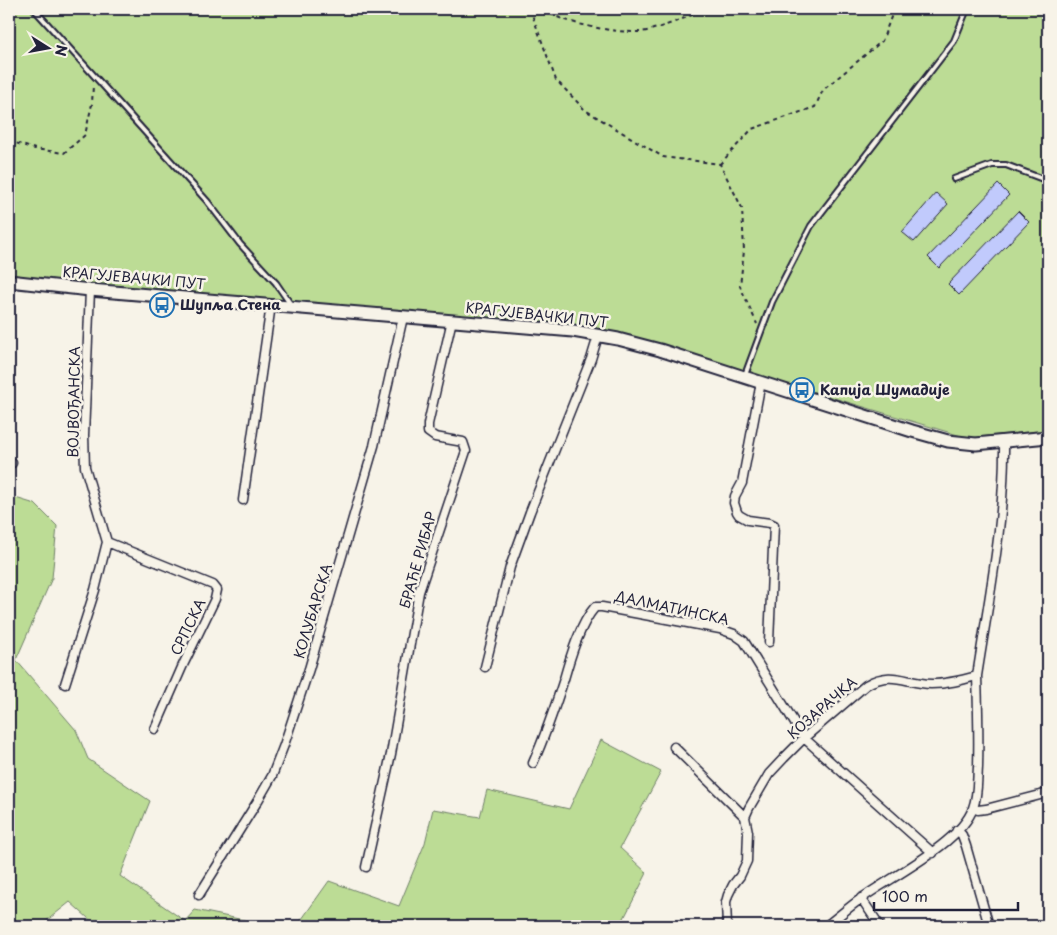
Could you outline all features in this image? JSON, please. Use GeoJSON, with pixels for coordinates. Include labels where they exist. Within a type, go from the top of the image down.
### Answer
{"type":"FeatureCollection","features":[{"type":"Feature","properties":{"kind":"main road","name":"КРАГУЈЕВАЧКИ ПУТ"},"geometry":{"type":"LineString","coordinates":[[9,281],[90,290],[572,331],[660,350],[928,436],[976,444],[1048,437]]}},
{"type":"Feature","properties":{"kind":"street","name":"ВОЈВОЂАНСКА"},"geometry":{"type":"LineString","coordinates":[[90,290],[84,435],[85,468],[107,542]]}},
{"type":"Feature","properties":{"kind":"street"},"geometry":{"type":"LineString","coordinates":[[243,500],[271,305]]}},
{"type":"Feature","properties":{"kind":"street","name":"КОЛУБАРСКА"},"geometry":{"type":"LineString","coordinates":[[199,895],[272,776],[284,745],[374,446],[403,317]]}},
{"type":"Feature","properties":{"kind":"street","name":"БРАЋЕ РИБАР"},"geometry":{"type":"LineString","coordinates":[[366,867],[391,754],[419,592],[466,450],[463,442],[435,437],[428,432],[428,424],[452,320]]}},
{"type":"Feature","properties":{"kind":"street"},"geometry":{"type":"LineString","coordinates":[[485,667],[510,567],[591,359],[598,336]]}},
{"type":"Feature","properties":{"kind":"street"},"geometry":{"type":"LineString","coordinates":[[761,382],[742,483],[736,492],[734,503],[737,512],[743,518],[774,525],[769,642]]}},
{"type":"Feature","properties":{"kind":"street"},"geometry":{"type":"LineString","coordinates":[[826,926],[861,898],[933,852],[957,830],[969,817],[974,808],[979,739],[977,676],[997,547],[1004,487],[1004,442]]}},
{"type":"Feature","properties":{"kind":"street"},"geometry":{"type":"LineString","coordinates":[[65,684],[95,590],[107,542]]}},
{"type":"Feature","properties":{"kind":"street","name":"СРПСКА"},"geometry":{"type":"LineString","coordinates":[[107,542],[213,585],[217,590],[215,599],[154,729]]}},
{"type":"Feature","properties":{"kind":"street","name":"ДАЛМАТИНСКА"},"geometry":{"type":"LineString","coordinates":[[533,763],[545,737],[573,650],[591,611],[598,606],[720,629],[734,634],[744,641],[804,738],[933,852]]}},
{"type":"Feature","properties":{"kind":"street","name":"КОЗАРАЧКА"},"geometry":{"type":"LineString","coordinates":[[745,817],[769,774],[804,738],[866,685],[877,679],[894,677],[930,684],[955,682],[977,676]]}},
{"type":"Feature","properties":{"kind":"street"},"geometry":{"type":"LineString","coordinates":[[674,747],[745,817],[748,832],[747,860],[740,876],[728,894],[726,902],[728,926]]}},
{"type":"Feature","properties":{"kind":"street"},"geometry":{"type":"LineString","coordinates":[[974,808],[978,810],[1048,793]]}},
{"type":"Feature","properties":{"kind":"street"},"geometry":{"type":"LineString","coordinates":[[957,830],[962,835],[966,846],[989,926]]}},
{"type":"Feature","properties":{"kind":"street"},"geometry":{"type":"LineString","coordinates":[[861,898],[880,926]]}},
{"type":"Feature","properties":{"kind":"lane"},"geometry":{"type":"LineString","coordinates":[[34,9],[207,201],[240,244],[276,283],[292,307]]}},
{"type":"Feature","properties":{"kind":"lane"},"geometry":{"type":"LineString","coordinates":[[745,377],[772,302],[811,226],[954,41],[967,9]]}},
{"type":"Feature","properties":{"kind":"lane"},"geometry":{"type":"LineString","coordinates":[[954,179],[992,165],[1006,166],[1048,181]]}},
{"type":"Feature","properties":{"kind":"path"},"geometry":{"type":"LineString","coordinates":[[530,9],[556,80],[585,110],[663,157],[720,164]]}},
{"type":"Feature","properties":{"kind":"path"},"geometry":{"type":"LineString","coordinates":[[544,9],[564,19],[587,26],[641,32],[692,16],[705,9]]}},
{"type":"Feature","properties":{"kind":"path"},"geometry":{"type":"LineString","coordinates":[[720,164],[752,129],[816,106],[823,90],[882,41],[894,9]]}},
{"type":"Feature","properties":{"kind":"path"},"geometry":{"type":"LineString","coordinates":[[9,142],[35,149],[64,153],[85,135],[92,104],[93,76]]}},
{"type":"Feature","properties":{"kind":"path"},"geometry":{"type":"LineString","coordinates":[[720,164],[742,208],[744,251],[740,286],[761,332]]}},
{"type":"Feature","properties":{"kind":"green space"},"geometry":{"type":"Polygon","coordinates":[[[9,9],[1048,9],[1048,430],[968,438],[609,331],[556,323],[241,300],[9,278],[9,9]]]}},
{"type":"Feature","properties":{"kind":"green space"},"geometry":{"type":"Polygon","coordinates":[[[9,496],[35,504],[57,526],[52,578],[16,660],[76,730],[88,759],[150,801],[120,876],[185,921],[195,910],[273,926],[97,926],[70,902],[40,926],[16,926],[9,920],[9,496]]]}},
{"type":"Feature","properties":{"kind":"green space"},"geometry":{"type":"Polygon","coordinates":[[[601,740],[661,772],[620,848],[647,873],[620,926],[297,926],[329,881],[399,906],[425,843],[433,809],[480,817],[487,790],[569,809],[601,740]]]}},
{"type":"Feature","properties":{"kind":"building"},"geometry":{"type":"Polygon","coordinates":[[[998,184],[1009,195],[939,268],[928,257],[998,184]]]}},
{"type":"Feature","properties":{"kind":"building"},"geometry":{"type":"Polygon","coordinates":[[[936,193],[948,204],[914,242],[902,232],[936,193]]]}},
{"type":"Feature","properties":{"kind":"building"},"geometry":{"type":"Polygon","coordinates":[[[1018,211],[1029,222],[959,295],[948,284],[1018,211]]]}},
{"type":"Feature","properties":{"kind":"place","name":"Шупља Стена"},"geometry":{"type":"Point","coordinates":[162,305]}},
{"type":"Feature","properties":{"kind":"place","name":"Капија Шумадије"},"geometry":{"type":"Point","coordinates":[802,390]}}]}
